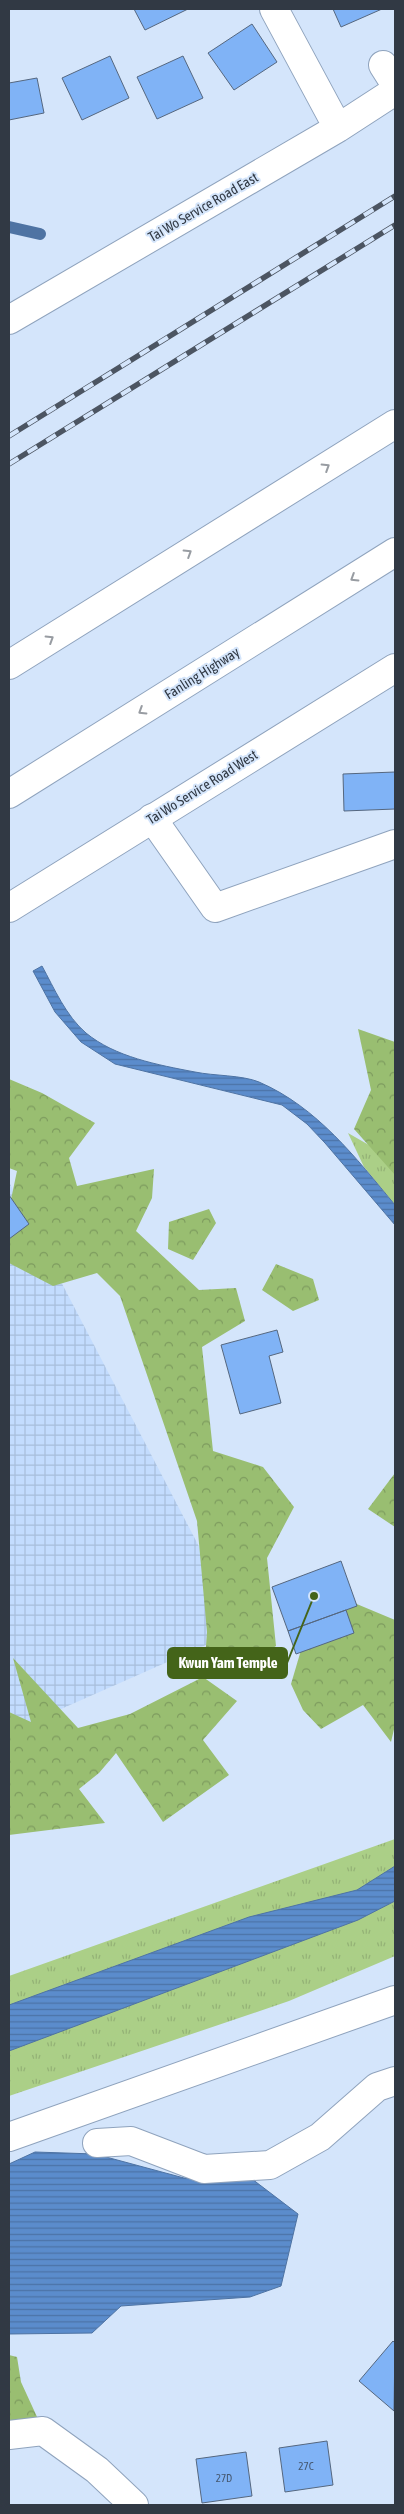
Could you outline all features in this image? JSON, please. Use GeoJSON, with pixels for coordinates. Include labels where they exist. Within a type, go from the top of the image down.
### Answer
{"type":"FeatureCollection","features":[{"type":"Feature","properties":{"kind":"main road"},"geometry":{"type":"LineString","coordinates":[[274,9],[338,128]]}},
{"type":"Feature","properties":{"kind":"main road","name":"Tai Wo Service Road East"},"geometry":{"type":"LineString","coordinates":[[9,320],[338,128],[395,91]]}},
{"type":"Feature","properties":{"kind":"main road"},"geometry":{"type":"LineString","coordinates":[[9,665],[395,424]]}},
{"type":"Feature","properties":{"kind":"main road","name":"Fanling Highway"},"geometry":{"type":"LineString","coordinates":[[9,794],[395,552]]}},
{"type":"Feature","properties":{"kind":"main road","name":"Tai Wo Service Road West"},"geometry":{"type":"LineString","coordinates":[[9,908],[395,668]]}},
{"type":"Feature","properties":{"kind":"main road"},"geometry":{"type":"LineString","coordinates":[[152,818],[209,913],[395,844]]}},
{"type":"Feature","properties":{"kind":"main road"},"geometry":{"type":"LineString","coordinates":[[9,2136],[395,2000]]}},
{"type":"Feature","properties":{"kind":"main road"},"geometry":{"type":"LineString","coordinates":[[96,2143],[131,2141],[204,2168],[270,2166],[320,2137],[377,2088],[395,2082]]}},
{"type":"Feature","properties":{"kind":"main road"},"geometry":{"type":"LineString","coordinates":[[9,2435],[43,2431],[97,2470],[134,2505]]}},
{"type":"Feature","properties":{"kind":"shaded area"},"geometry":{"type":"Polygon","coordinates":[[[9,1182],[242,1629],[9,1732],[9,1182]]]}},
{"type":"Feature","properties":{"kind":"green space"},"geometry":{"type":"Polygon","coordinates":[[[358,1029],[395,1042],[395,1175],[354,1129],[371,1090],[358,1029]]]}},
{"type":"Feature","properties":{"kind":"green space"},"geometry":{"type":"Polygon","coordinates":[[[9,1079],[42,1093],[95,1123],[69,1158],[77,1186],[154,1169],[152,1198],[136,1231],[199,1290],[236,1288],[245,1321],[202,1347],[213,1451],[263,1467],[294,1507],[267,1558],[276,1646],[226,1677],[205,1660],[207,1632],[197,1521],[120,1296],[97,1273],[53,1286],[9,1263],[9,1209],[17,1171],[9,1168],[9,1079]]]}},
{"type":"Feature","properties":{"kind":"green space"},"geometry":{"type":"Polygon","coordinates":[[[348,1133],[395,1160],[395,1205],[364,1167],[348,1133]]]}},
{"type":"Feature","properties":{"kind":"green space"},"geometry":{"type":"Polygon","coordinates":[[[209,1209],[216,1223],[193,1260],[168,1249],[169,1222],[209,1209]]]}},
{"type":"Feature","properties":{"kind":"green space"},"geometry":{"type":"Polygon","coordinates":[[[276,1264],[313,1279],[319,1300],[293,1311],[262,1290],[276,1264]]]}},
{"type":"Feature","properties":{"kind":"green space"},"geometry":{"type":"Polygon","coordinates":[[[395,1473],[395,1527],[368,1509],[395,1473]]]}},
{"type":"Feature","properties":{"kind":"green space"},"geometry":{"type":"Polygon","coordinates":[[[328,1592],[395,1620],[395,1725],[391,1742],[363,1705],[321,1729],[303,1710],[291,1684],[304,1640],[328,1592]]]}},
{"type":"Feature","properties":{"kind":"green space"},"geometry":{"type":"Polygon","coordinates":[[[13,1658],[78,1728],[130,1714],[203,1677],[237,1701],[203,1740],[229,1775],[163,1822],[116,1753],[99,1773],[79,1789],[105,1823],[9,1835],[9,1712],[31,1722],[13,1658]]]}},
{"type":"Feature","properties":{"kind":"green space"},"geometry":{"type":"Polygon","coordinates":[[[395,1839],[395,1956],[289,2001],[9,2096],[9,1976],[395,1839]]]}},
{"type":"Feature","properties":{"kind":"green space"},"geometry":{"type":"Polygon","coordinates":[[[9,2355],[17,2357],[21,2382],[38,2419],[9,2424],[9,2355]]]}},
{"type":"Feature","properties":{"kind":"water"},"geometry":{"type":"Polygon","coordinates":[[[42,966],[72,1018],[86,1033],[97,1041],[138,1059],[166,1066],[259,1082],[299,1105],[334,1135],[395,1205],[395,1225],[325,1143],[307,1124],[282,1105],[115,1064],[81,1042],[55,1012],[33,971],[42,966]]]}},
{"type":"Feature","properties":{"kind":"water"},"geometry":{"type":"Polygon","coordinates":[[[395,1866],[395,1901],[358,1920],[9,2051],[9,2005],[249,1917],[357,1890],[395,1866]]]}},
{"type":"Feature","properties":{"kind":"water"},"geometry":{"type":"Polygon","coordinates":[[[35,2152],[95,2154],[184,2178],[252,2179],[298,2214],[281,2286],[250,2297],[121,2306],[92,2333],[9,2334],[9,2164],[35,2152]]]}},
{"type":"Feature","properties":{"kind":"building"},"geometry":{"type":"Polygon","coordinates":[[[134,9],[188,9],[145,30],[134,9]]]}},
{"type":"Feature","properties":{"kind":"building"},"geometry":{"type":"Polygon","coordinates":[[[333,9],[382,9],[341,27],[333,9]]]}},
{"type":"Feature","properties":{"kind":"building"},"geometry":{"type":"Polygon","coordinates":[[[252,24],[277,62],[234,90],[208,53],[252,24]]]}},
{"type":"Feature","properties":{"kind":"building"},"geometry":{"type":"Polygon","coordinates":[[[110,56],[129,98],[82,120],[62,78],[110,56]]]}},
{"type":"Feature","properties":{"kind":"building"},"geometry":{"type":"Polygon","coordinates":[[[183,56],[203,98],[157,119],[137,77],[183,56]]]}},
{"type":"Feature","properties":{"kind":"building"},"geometry":{"type":"Polygon","coordinates":[[[37,78],[44,113],[9,120],[9,83],[37,78]]]}},
{"type":"Feature","properties":{"kind":"building"},"geometry":{"type":"Polygon","coordinates":[[[395,772],[395,809],[344,811],[343,774],[395,772]]]}},
{"type":"Feature","properties":{"kind":"building"},"geometry":{"type":"Polygon","coordinates":[[[9,1195],[29,1224],[9,1239],[9,1195]]]}},
{"type":"Feature","properties":{"kind":"building"},"geometry":{"type":"Polygon","coordinates":[[[277,1330],[283,1352],[269,1356],[281,1403],[240,1414],[221,1345],[277,1330]]]}},
{"type":"Feature","properties":{"kind":"building"},"geometry":{"type":"Polygon","coordinates":[[[341,1561],[357,1606],[288,1631],[272,1587],[341,1561]]]}},
{"type":"Feature","properties":{"kind":"building"},"geometry":{"type":"Polygon","coordinates":[[[346,1610],[354,1633],[296,1654],[288,1631],[346,1610]]]}},
{"type":"Feature","properties":{"kind":"building"},"geometry":{"type":"Polygon","coordinates":[[[393,2341],[395,2343],[394,2411],[359,2381],[393,2341]]]}},
{"type":"Feature","properties":{"kind":"building"},"geometry":{"type":"Polygon","coordinates":[[[327,2441],[333,2485],[285,2492],[279,2448],[327,2441]]]}},
{"type":"Feature","properties":{"kind":"building"},"geometry":{"type":"Polygon","coordinates":[[[246,2452],[252,2496],[202,2503],[196,2459],[246,2452]]]}},
{"type":"Feature","properties":{"kind":"waterway"},"geometry":{"type":"LineString","coordinates":[[9,227],[40,234]]}},
{"type":"Feature","properties":{"kind":"railway"},"geometry":{"type":"LineString","coordinates":[[9,436],[395,196]]}},
{"type":"Feature","properties":{"kind":"railway"},"geometry":{"type":"LineString","coordinates":[[9,464],[395,225]]}},
{"type":"Feature","properties":{"kind":"place","name":"Kwun Yam Temple"},"geometry":{"type":"Point","coordinates":[314,1596]}}]}
